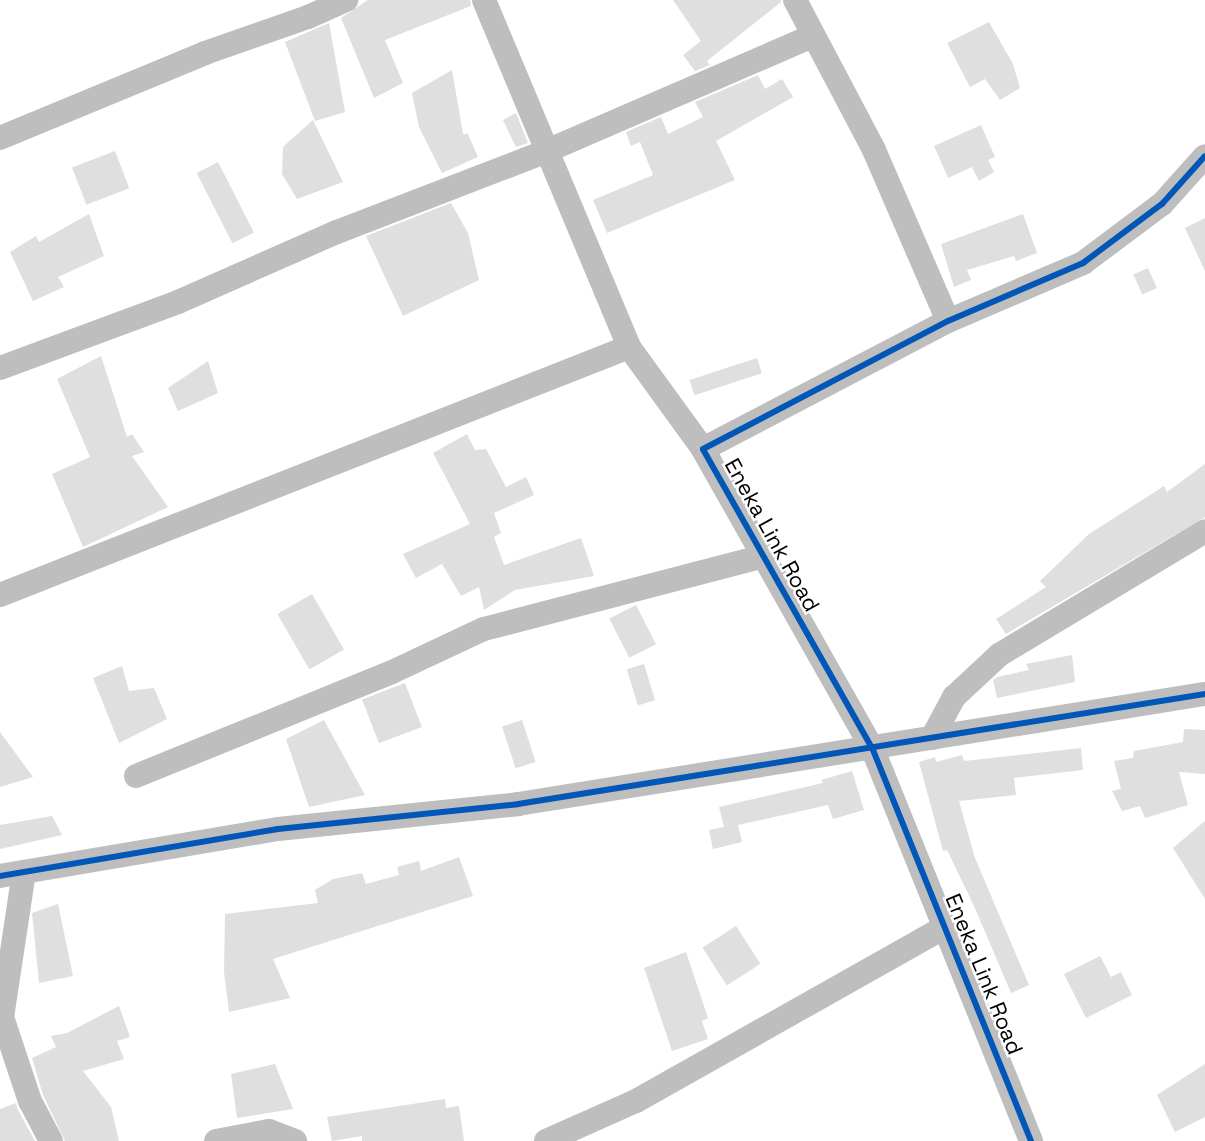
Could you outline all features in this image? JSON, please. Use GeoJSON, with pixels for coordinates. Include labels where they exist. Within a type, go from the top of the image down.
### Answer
{"type":"FeatureCollection","features":[{"type":"Feature","properties":{"kind":"street"},"geometry":{"type":"LineString","coordinates":[[0,138],[205,53],[309,17],[346,0]]}},
{"type":"Feature","properties":{"kind":"street"},"geometry":{"type":"LineString","coordinates":[[484,0],[630,347],[703,449]]}},
{"type":"Feature","properties":{"kind":"street"},"geometry":{"type":"LineString","coordinates":[[795,0],[874,150],[948,321]]}},
{"type":"Feature","properties":{"kind":"street"},"geometry":{"type":"LineString","coordinates":[[0,368],[178,303],[337,232],[549,150],[812,36]]}},
{"type":"Feature","properties":{"kind":"street","name":"Eneka Link Road"},"geometry":{"type":"LineString","coordinates":[[1031,1141],[946,926],[872,748],[703,449],[948,321],[1083,263],[1162,204],[1205,156]]}},
{"type":"Feature","properties":{"kind":"street"},"geometry":{"type":"LineString","coordinates":[[0,595],[630,347]]}},
{"type":"Feature","properties":{"kind":"street"},"geometry":{"type":"LineString","coordinates":[[932,738],[954,697],[999,655],[1205,531]]}},
{"type":"Feature","properties":{"kind":"street"},"geometry":{"type":"LineString","coordinates":[[136,776],[392,672],[484,629],[764,556]]}},
{"type":"Feature","properties":{"kind":"street"},"geometry":{"type":"LineString","coordinates":[[51,1141],[30,1101],[2,1017],[12,874],[278,829],[518,804],[1205,694]]}},
{"type":"Feature","properties":{"kind":"street"},"geometry":{"type":"LineString","coordinates":[[546,1141],[636,1101],[946,926]]}},
{"type":"Feature","properties":{"kind":"street"},"geometry":{"type":"LineString","coordinates":[[216,1141],[269,1131],[295,1141]]}},
{"type":"Feature","properties":{"kind":"building"},"geometry":{"type":"Polygon","coordinates":[[[368,0],[470,0],[471,6],[385,40],[403,83],[374,98],[341,18],[368,0]]]}},
{"type":"Feature","properties":{"kind":"building"},"geometry":{"type":"Polygon","coordinates":[[[673,0],[781,0],[781,2],[707,61],[710,65],[695,71],[683,55],[701,41],[673,0]]]}},
{"type":"Feature","properties":{"kind":"building"},"geometry":{"type":"Polygon","coordinates":[[[989,22],[1013,64],[1020,88],[1000,100],[985,79],[970,87],[947,43],[989,22]]]}},
{"type":"Feature","properties":{"kind":"building"},"geometry":{"type":"Polygon","coordinates":[[[329,23],[345,112],[315,121],[285,42],[329,23]]]}},
{"type":"Feature","properties":{"kind":"building"},"geometry":{"type":"Polygon","coordinates":[[[452,70],[463,134],[468,134],[478,157],[442,173],[419,127],[412,93],[452,70]]]}},
{"type":"Feature","properties":{"kind":"building"},"geometry":{"type":"Polygon","coordinates":[[[758,75],[765,89],[782,79],[793,97],[716,141],[735,180],[607,233],[593,200],[653,175],[640,142],[631,146],[626,132],[661,117],[668,134],[703,117],[695,102],[758,75]]]}},
{"type":"Feature","properties":{"kind":"building"},"geometry":{"type":"Polygon","coordinates":[[[516,113],[528,143],[516,147],[503,120],[516,113]]]}},
{"type":"Feature","properties":{"kind":"building"},"geometry":{"type":"Polygon","coordinates":[[[313,120],[343,182],[297,199],[282,174],[283,147],[313,120]]]}},
{"type":"Feature","properties":{"kind":"building"},"geometry":{"type":"Polygon","coordinates":[[[981,125],[995,157],[988,160],[994,172],[979,181],[972,167],[948,178],[934,146],[981,125]]]}},
{"type":"Feature","properties":{"kind":"building"},"geometry":{"type":"Polygon","coordinates":[[[115,151],[129,188],[86,205],[72,167],[115,151]]]}},
{"type":"Feature","properties":{"kind":"building"},"geometry":{"type":"Polygon","coordinates":[[[218,162],[254,232],[232,243],[197,173],[218,162]]]}},
{"type":"Feature","properties":{"kind":"building"},"geometry":{"type":"Polygon","coordinates":[[[451,203],[468,233],[479,280],[403,316],[366,236],[451,203]]]}},
{"type":"Feature","properties":{"kind":"building"},"geometry":{"type":"Polygon","coordinates":[[[89,214],[104,256],[58,277],[64,287],[33,301],[10,252],[36,236],[39,242],[89,214]]]}},
{"type":"Feature","properties":{"kind":"building"},"geometry":{"type":"Polygon","coordinates":[[[1023,214],[1037,253],[1016,261],[1014,256],[967,270],[971,280],[954,287],[941,244],[1023,214]]]}},
{"type":"Feature","properties":{"kind":"building"},"geometry":{"type":"Polygon","coordinates":[[[1205,218],[1205,271],[1185,228],[1205,218]]]}},
{"type":"Feature","properties":{"kind":"building"},"geometry":{"type":"Polygon","coordinates":[[[1148,268],[1157,288],[1142,295],[1133,275],[1148,268]]]}},
{"type":"Feature","properties":{"kind":"building"},"geometry":{"type":"Polygon","coordinates":[[[101,356],[127,437],[132,434],[144,452],[132,456],[168,507],[83,547],[52,474],[90,457],[57,379],[101,356]]]}},
{"type":"Feature","properties":{"kind":"building"},"geometry":{"type":"Polygon","coordinates":[[[757,358],[762,373],[694,395],[689,380],[757,358]]]}},
{"type":"Feature","properties":{"kind":"building"},"geometry":{"type":"Polygon","coordinates":[[[208,361],[218,393],[178,411],[168,388],[208,361]]]}},
{"type":"Feature","properties":{"kind":"building"},"geometry":{"type":"Polygon","coordinates":[[[467,434],[475,450],[486,449],[506,487],[526,477],[534,495],[494,513],[501,533],[494,537],[504,565],[581,538],[594,576],[515,590],[484,610],[479,587],[461,596],[442,564],[416,578],[403,554],[470,524],[433,453],[467,434]]]}},
{"type":"Feature","properties":{"kind":"building"},"geometry":{"type":"Polygon","coordinates":[[[1205,464],[1205,517],[1006,634],[996,619],[1046,587],[1040,581],[1089,534],[1164,486],[1167,492],[1205,464]]]}},
{"type":"Feature","properties":{"kind":"building"},"geometry":{"type":"Polygon","coordinates":[[[312,594],[344,649],[309,669],[277,614],[312,594]]]}},
{"type":"Feature","properties":{"kind":"building"},"geometry":{"type":"Polygon","coordinates":[[[636,605],[656,644],[629,658],[609,619],[636,605]]]}},
{"type":"Feature","properties":{"kind":"building"},"geometry":{"type":"Polygon","coordinates":[[[1072,655],[1075,682],[997,698],[993,680],[997,677],[1029,670],[1026,664],[1072,655]]]}},
{"type":"Feature","properties":{"kind":"building"},"geometry":{"type":"Polygon","coordinates":[[[644,664],[655,700],[638,706],[627,669],[644,664]]]}},
{"type":"Feature","properties":{"kind":"building"},"geometry":{"type":"Polygon","coordinates":[[[122,666],[129,691],[154,688],[167,719],[119,743],[93,678],[122,666]]]}},
{"type":"Feature","properties":{"kind":"building"},"geometry":{"type":"Polygon","coordinates":[[[405,683],[422,727],[379,743],[362,699],[405,683]]]}},
{"type":"Feature","properties":{"kind":"building"},"geometry":{"type":"Polygon","coordinates":[[[324,720],[365,795],[309,807],[286,739],[324,720]]]}},
{"type":"Feature","properties":{"kind":"building"},"geometry":{"type":"Polygon","coordinates":[[[522,720],[536,762],[516,768],[502,726],[522,720]]]}},
{"type":"Feature","properties":{"kind":"building"},"geometry":{"type":"Polygon","coordinates":[[[1184,729],[1205,730],[1205,774],[1179,772],[1188,805],[1145,818],[1140,806],[1122,811],[1112,791],[1121,789],[1114,761],[1133,758],[1134,751],[1183,742],[1184,729]]]}},
{"type":"Feature","properties":{"kind":"building"},"geometry":{"type":"Polygon","coordinates":[[[0,732],[33,777],[0,787],[0,732]]]}},
{"type":"Feature","properties":{"kind":"building"},"geometry":{"type":"Polygon","coordinates":[[[1081,748],[1083,770],[1014,778],[1016,795],[959,801],[975,858],[1029,985],[1011,993],[974,906],[947,850],[943,851],[919,762],[935,757],[936,762],[962,755],[964,761],[1081,748]]]}},
{"type":"Feature","properties":{"kind":"building"},"geometry":{"type":"Polygon","coordinates":[[[852,771],[864,810],[833,819],[828,805],[738,825],[742,842],[713,849],[709,830],[724,827],[719,807],[823,783],[821,780],[852,771]]]}},
{"type":"Feature","properties":{"kind":"building"},"geometry":{"type":"Polygon","coordinates":[[[52,816],[62,835],[0,849],[0,825],[52,816]]]}},
{"type":"Feature","properties":{"kind":"building"},"geometry":{"type":"Polygon","coordinates":[[[1205,821],[1205,899],[1173,848],[1205,821]]]}},
{"type":"Feature","properties":{"kind":"building"},"geometry":{"type":"Polygon","coordinates":[[[459,857],[473,896],[273,959],[290,998],[229,1012],[224,972],[225,914],[318,903],[315,890],[333,879],[362,873],[366,884],[399,875],[397,867],[419,861],[421,871],[459,857]]]}},
{"type":"Feature","properties":{"kind":"building"},"geometry":{"type":"Polygon","coordinates":[[[58,904],[73,976],[39,983],[32,913],[58,904]]]}},
{"type":"Feature","properties":{"kind":"building"},"geometry":{"type":"Polygon","coordinates":[[[736,926],[761,964],[727,986],[702,948],[736,926]]]}},
{"type":"Feature","properties":{"kind":"building"},"geometry":{"type":"Polygon","coordinates":[[[686,952],[708,1018],[702,1021],[708,1039],[672,1051],[644,968],[686,952]]]}},
{"type":"Feature","properties":{"kind":"building"},"geometry":{"type":"Polygon","coordinates":[[[1100,956],[1111,977],[1121,972],[1132,995],[1086,1018],[1064,974],[1100,956]]]}},
{"type":"Feature","properties":{"kind":"building"},"geometry":{"type":"Polygon","coordinates":[[[119,1006],[130,1037],[117,1041],[124,1059],[83,1071],[111,1107],[119,1141],[65,1141],[43,1095],[32,1058],[56,1047],[51,1036],[67,1033],[119,1006]]]}},
{"type":"Feature","properties":{"kind":"building"},"geometry":{"type":"Polygon","coordinates":[[[275,1064],[293,1109],[237,1118],[231,1074],[275,1064]]]}},
{"type":"Feature","properties":{"kind":"building"},"geometry":{"type":"Polygon","coordinates":[[[1205,1064],[1205,1117],[1175,1132],[1157,1095],[1205,1064]]]}},
{"type":"Feature","properties":{"kind":"building"},"geometry":{"type":"Polygon","coordinates":[[[445,1099],[446,1108],[459,1106],[464,1141],[362,1141],[362,1136],[332,1141],[327,1117],[445,1099]]]}},
{"type":"Feature","properties":{"kind":"building"},"geometry":{"type":"Polygon","coordinates":[[[16,1103],[35,1141],[0,1141],[0,1109],[16,1103]]]}},
{"type":"Feature","properties":{"kind":"cycle path"},"geometry":{"type":"LineString","coordinates":[[1031,1141],[872,748],[703,449],[948,321],[1083,263],[1162,204],[1205,156]]}},
{"type":"Feature","properties":{"kind":"cycle path"},"geometry":{"type":"LineString","coordinates":[[0,876],[278,829],[518,804],[1205,694]]}}]}
